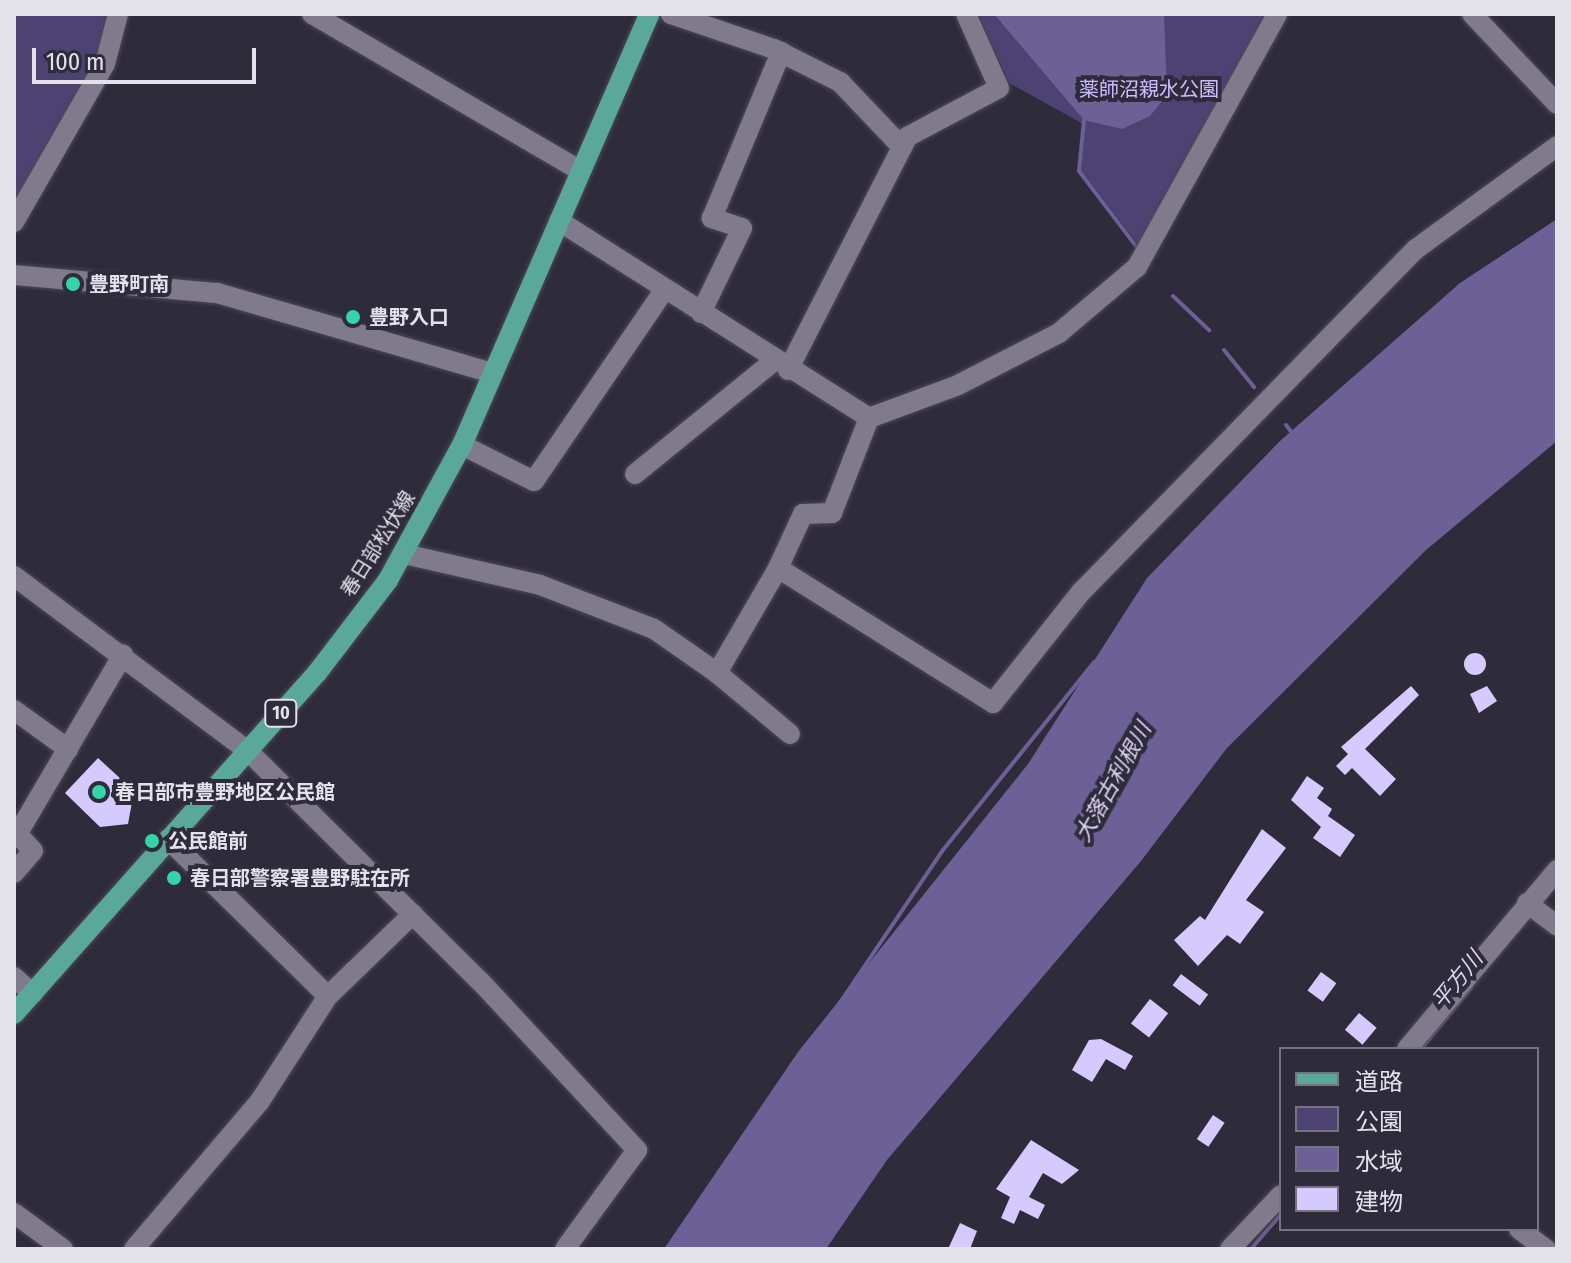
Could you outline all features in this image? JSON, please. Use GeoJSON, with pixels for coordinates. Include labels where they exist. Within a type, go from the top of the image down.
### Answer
{"type":"FeatureCollection","features":[{"type":"Feature","properties":{"kind":"main road","name":"春日部松伏線"},"geometry":{"type":"LineString","coordinates":[[14,1014],[317,673],[404,554],[462,445],[649,14]]}},
{"type":"Feature","properties":{"kind":"street"},"geometry":{"type":"LineString","coordinates":[[14,222],[105,64],[118,14]]}},
{"type":"Feature","properties":{"kind":"street"},"geometry":{"type":"LineString","coordinates":[[312,14],[581,171]]}},
{"type":"Feature","properties":{"kind":"street"},"geometry":{"type":"LineString","coordinates":[[671,14],[781,52],[840,82],[902,147]]}},
{"type":"Feature","properties":{"kind":"street"},"geometry":{"type":"LineString","coordinates":[[635,474],[781,365],[902,147],[938,115],[999,88],[966,14]]}},
{"type":"Feature","properties":{"kind":"street"},"geometry":{"type":"LineString","coordinates":[[717,673],[778,568],[803,514],[832,513],[869,418],[958,385],[1059,333],[1138,265],[1277,14]]}},
{"type":"Feature","properties":{"kind":"street"},"geometry":{"type":"LineString","coordinates":[[1472,14],[1557,104]]}},
{"type":"Feature","properties":{"kind":"street"},"geometry":{"type":"LineString","coordinates":[[701,313],[742,228],[712,218],[781,52]]}},
{"type":"Feature","properties":{"kind":"street"},"geometry":{"type":"LineString","coordinates":[[778,568],[993,703],[1081,592],[1405,260],[1557,146]]}},
{"type":"Feature","properties":{"kind":"street"},"geometry":{"type":"LineString","coordinates":[[559,221],[781,365],[869,418]]}},
{"type":"Feature","properties":{"kind":"street"},"geometry":{"type":"LineString","coordinates":[[14,275],[217,293],[493,373]]}},
{"type":"Feature","properties":{"kind":"street"},"geometry":{"type":"LineString","coordinates":[[462,445],[534,481],[665,289]]}},
{"type":"Feature","properties":{"kind":"street"},"geometry":{"type":"LineString","coordinates":[[404,554],[540,585],[654,629],[717,673],[790,734]]}},
{"type":"Feature","properties":{"kind":"street"},"geometry":{"type":"LineString","coordinates":[[14,576],[247,750],[413,914],[637,1150],[565,1249]]}},
{"type":"Feature","properties":{"kind":"street"},"geometry":{"type":"LineString","coordinates":[[14,873],[33,851],[16,832],[123,655]]}},
{"type":"Feature","properties":{"kind":"street"},"geometry":{"type":"LineString","coordinates":[[14,710],[68,749]]}},
{"type":"Feature","properties":{"kind":"street"},"geometry":{"type":"LineString","coordinates":[[168,839],[328,996]]}},
{"type":"Feature","properties":{"kind":"street"},"geometry":{"type":"LineString","coordinates":[[1409,1047],[1557,870]]}},
{"type":"Feature","properties":{"kind":"street"},"geometry":{"type":"LineString","coordinates":[[1527,903],[1557,926]]}},
{"type":"Feature","properties":{"kind":"street"},"geometry":{"type":"LineString","coordinates":[[134,1249],[260,1101],[328,996],[413,914]]}},
{"type":"Feature","properties":{"kind":"street"},"geometry":{"type":"LineString","coordinates":[[14,977],[33,994]]}},
{"type":"Feature","properties":{"kind":"street"},"geometry":{"type":"LineString","coordinates":[[1230,1249],[1279,1197]]}},
{"type":"Feature","properties":{"kind":"street"},"geometry":{"type":"LineString","coordinates":[[14,1213],[63,1249]]}},
{"type":"Feature","properties":{"kind":"street"},"geometry":{"type":"LineString","coordinates":[[1522,1231],[1546,1249]]}},
{"type":"Feature","properties":{"kind":"green space"},"geometry":{"type":"Polygon","coordinates":[[[14,14],[111,14],[101,60],[14,213],[14,14]]]}},
{"type":"Feature","properties":{"kind":"green space","name":"薬師沼親水公園"},"geometry":{"type":"Polygon","coordinates":[[[978,14],[1270,14],[1143,251],[1081,170],[1085,125],[1009,83],[978,14]]]}},
{"type":"Feature","properties":{"kind":"water"},"geometry":{"type":"Polygon","coordinates":[[[994,14],[1164,14],[1167,95],[1150,116],[1122,129],[1084,120],[994,14]]]}},
{"type":"Feature","properties":{"kind":"water","name":"大落古利根川"},"geometry":{"type":"Polygon","coordinates":[[[1557,219],[1557,441],[1426,550],[1227,748],[1141,861],[887,1160],[826,1249],[664,1249],[798,1052],[1028,764],[1147,578],[1280,441],[1460,283],[1557,219]]]}},
{"type":"Feature","properties":{"kind":"building"},"geometry":{"type":"Polygon","coordinates":[[[1475,653],[1483,656],[1486,664],[1483,672],[1475,675],[1467,672],[1464,664],[1467,656],[1475,653]]]}},
{"type":"Feature","properties":{"kind":"building"},"geometry":{"type":"Polygon","coordinates":[[[1411,686],[1419,695],[1365,749],[1396,779],[1380,796],[1352,768],[1345,775],[1336,766],[1348,754],[1341,747],[1411,686]]]}},
{"type":"Feature","properties":{"kind":"building"},"geometry":{"type":"Polygon","coordinates":[[[1487,686],[1497,701],[1479,713],[1470,694],[1487,686]]]}},
{"type":"Feature","properties":{"kind":"building","name":"春日部市豊野地区公民館"},"geometry":{"type":"Polygon","coordinates":[[[98,758],[134,791],[128,824],[100,827],[65,793],[98,758]]]}},
{"type":"Feature","properties":{"kind":"building"},"geometry":{"type":"Polygon","coordinates":[[[1307,776],[1324,788],[1317,798],[1332,809],[1328,816],[1355,835],[1340,857],[1313,838],[1321,827],[1291,800],[1307,776]]]}},
{"type":"Feature","properties":{"kind":"building"},"geometry":{"type":"Polygon","coordinates":[[[1262,829],[1286,848],[1246,900],[1264,912],[1240,944],[1227,935],[1198,966],[1174,940],[1200,916],[1205,920],[1262,829]]]}},
{"type":"Feature","properties":{"kind":"building"},"geometry":{"type":"Polygon","coordinates":[[[1321,972],[1336,983],[1323,1002],[1307,991],[1321,972]]]}},
{"type":"Feature","properties":{"kind":"building"},"geometry":{"type":"Polygon","coordinates":[[[1181,974],[1208,994],[1200,1006],[1173,985],[1181,974]]]}},
{"type":"Feature","properties":{"kind":"building"},"geometry":{"type":"Polygon","coordinates":[[[1150,999],[1168,1013],[1149,1038],[1131,1023],[1150,999]]]}},
{"type":"Feature","properties":{"kind":"building"},"geometry":{"type":"Polygon","coordinates":[[[1359,1013],[1377,1028],[1362,1045],[1345,1030],[1359,1013]]]}},
{"type":"Feature","properties":{"kind":"building"},"geometry":{"type":"Polygon","coordinates":[[[1101,1039],[1133,1056],[1125,1070],[1106,1059],[1092,1082],[1072,1070],[1089,1040],[1101,1039]]]}},
{"type":"Feature","properties":{"kind":"building"},"geometry":{"type":"Polygon","coordinates":[[[1213,1115],[1225,1123],[1208,1147],[1197,1139],[1213,1115]]]}},
{"type":"Feature","properties":{"kind":"building"},"geometry":{"type":"Polygon","coordinates":[[[1031,1140],[1079,1170],[1062,1184],[1043,1173],[1029,1197],[1045,1205],[1038,1219],[1020,1210],[1014,1224],[1001,1218],[1010,1197],[996,1189],[1031,1140]]]}},
{"type":"Feature","properties":{"kind":"building"},"geometry":{"type":"Polygon","coordinates":[[[960,1223],[977,1231],[970,1249],[948,1249],[960,1223]]]}},
{"type":"Feature","properties":{"kind":"waterway"},"geometry":{"type":"LineString","coordinates":[[1084,120],[1079,171],[1139,250]]}},
{"type":"Feature","properties":{"kind":"waterway"},"geometry":{"type":"LineString","coordinates":[[1173,296],[1209,330]]}},
{"type":"Feature","properties":{"kind":"waterway"},"geometry":{"type":"LineString","coordinates":[[1224,350],[1254,387]]}},
{"type":"Feature","properties":{"kind":"waterway"},"geometry":{"type":"LineString","coordinates":[[1286,425],[1293,434]]}},
{"type":"Feature","properties":{"kind":"waterway"},"geometry":{"type":"LineString","coordinates":[[839,1004],[943,850],[1094,662]]}},
{"type":"Feature","properties":{"kind":"waterway","name":"平方川"},"geometry":{"type":"LineString","coordinates":[[1423,1047],[1471,988]]}},
{"type":"Feature","properties":{"kind":"waterway","name":"平方川"},"geometry":{"type":"LineString","coordinates":[[1251,1249],[1279,1216]]}},
{"type":"Feature","properties":{"kind":"place","name":"豊野町南"},"geometry":{"type":"Point","coordinates":[73,284]}},
{"type":"Feature","properties":{"kind":"place","name":"豊野入口"},"geometry":{"type":"Point","coordinates":[353,317]}},
{"type":"Feature","properties":{"kind":"place","name":"春日部市豊野地区公民館"},"geometry":{"type":"Point","coordinates":[99,792]}},
{"type":"Feature","properties":{"kind":"place","name":"公民館前"},"geometry":{"type":"Point","coordinates":[152,841]}},
{"type":"Feature","properties":{"kind":"place","name":"春日部警察署豊野駐在所"},"geometry":{"type":"Point","coordinates":[174,878]}}]}
